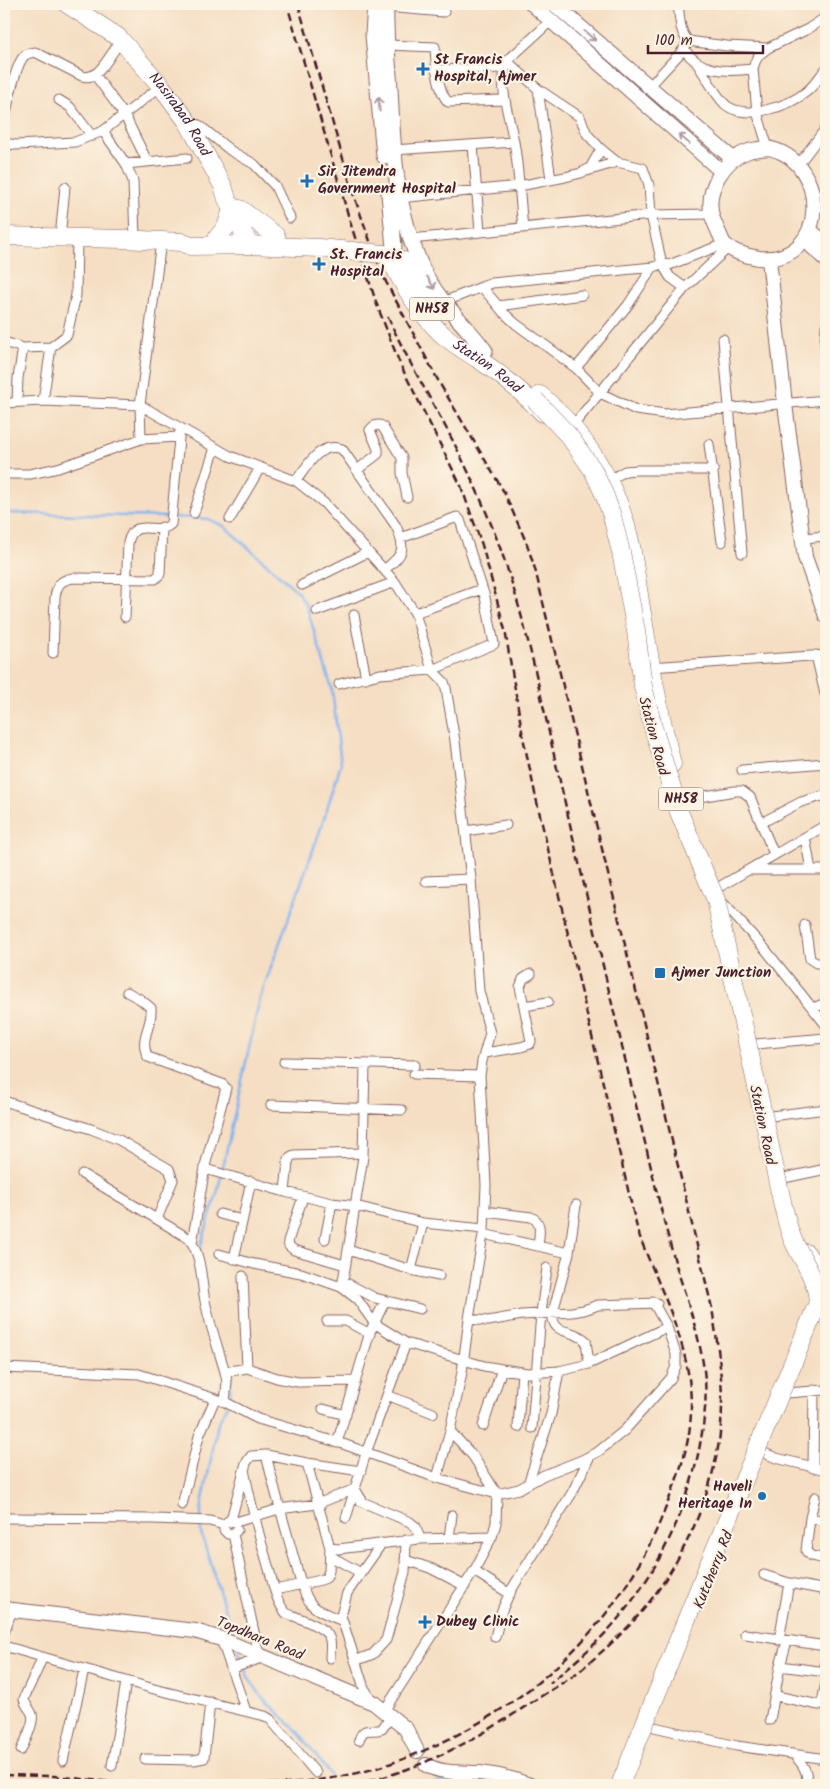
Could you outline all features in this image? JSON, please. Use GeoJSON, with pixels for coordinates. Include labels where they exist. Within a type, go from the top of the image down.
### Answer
{"type":"FeatureCollection","features":[{"type":"Feature","properties":{"kind":"highway","name":"Nasirabad Road"},"geometry":{"type":"LineString","coordinates":[[54,4],[123,48],[161,86],[187,121],[252,240]]}},
{"type":"Feature","properties":{"kind":"highway","name":"Nasirabad Road"},"geometry":{"type":"LineString","coordinates":[[67,4],[118,37],[123,48]]}},
{"type":"Feature","properties":{"kind":"highway"},"geometry":{"type":"LineString","coordinates":[[217,238],[236,209],[276,236]]}},
{"type":"Feature","properties":{"kind":"highway"},"geometry":{"type":"LineString","coordinates":[[4,236],[129,239],[181,242],[190,246],[276,236],[388,252]]}},
{"type":"Feature","properties":{"kind":"highway"},"geometry":{"type":"LineString","coordinates":[[181,242],[190,239],[217,238],[318,243]]}},
{"type":"Feature","properties":{"kind":"highway","name":"Station Road"},"geometry":{"type":"LineString","coordinates":[[388,252],[409,295],[423,314],[453,343],[482,355],[531,394],[547,400],[580,436],[608,481],[622,513],[629,537],[651,667],[681,800],[719,887],[724,904],[792,1214],[800,1240],[821,1283]]}},
{"type":"Feature","properties":{"kind":"highway"},"geometry":{"type":"LineString","coordinates":[[531,394],[569,436],[593,470],[612,516],[636,631],[643,686],[653,727],[679,812],[713,891],[790,1233],[821,1283],[817,1305],[706,1571],[620,1785]]}},
{"type":"Feature","properties":{"kind":"highway"},"geometry":{"type":"LineString","coordinates":[[612,1785],[821,1283]]}},
{"type":"Feature","properties":{"kind":"highway","name":"Kutcherry Rd"},"geometry":{"type":"LineString","coordinates":[[625,1785],[816,1319],[821,1283]]}},
{"type":"Feature","properties":{"kind":"main road","name":"Station Road"},"geometry":{"type":"LineString","coordinates":[[383,8],[393,150],[405,227],[423,270],[443,302],[473,334],[482,355]]}},
{"type":"Feature","properties":{"kind":"main road"},"geometry":{"type":"LineString","coordinates":[[383,8],[373,35],[381,128],[388,252]]}},
{"type":"Feature","properties":{"kind":"street"},"geometry":{"type":"LineString","coordinates":[[532,4],[721,171]]}},
{"type":"Feature","properties":{"kind":"street"},"geometry":{"type":"LineString","coordinates":[[554,4],[732,159]]}},
{"type":"Feature","properties":{"kind":"street"},"geometry":{"type":"LineString","coordinates":[[678,4],[681,29],[689,57],[704,66],[716,70],[728,72],[753,69]]}},
{"type":"Feature","properties":{"kind":"street"},"geometry":{"type":"LineString","coordinates":[[383,8],[444,12]]}},
{"type":"Feature","properties":{"kind":"street"},"geometry":{"type":"LineString","coordinates":[[768,148],[756,112],[753,69],[759,55],[768,48],[808,29],[826,17]]}},
{"type":"Feature","properties":{"kind":"street"},"geometry":{"type":"LineString","coordinates":[[436,70],[506,65],[552,20]]}},
{"type":"Feature","properties":{"kind":"street"},"geometry":{"type":"LineString","coordinates":[[387,45],[435,47],[436,70],[446,101],[448,102],[504,100]]}},
{"type":"Feature","properties":{"kind":"street"},"geometry":{"type":"LineString","coordinates":[[638,99],[686,45]]}},
{"type":"Feature","properties":{"kind":"street"},"geometry":{"type":"LineString","coordinates":[[686,45],[768,48]]}},
{"type":"Feature","properties":{"kind":"street"},"geometry":{"type":"LineString","coordinates":[[4,121],[17,70],[23,58],[29,53],[35,52],[82,76],[90,77],[95,75],[123,48]]}},
{"type":"Feature","properties":{"kind":"street"},"geometry":{"type":"LineString","coordinates":[[696,62],[722,101],[728,106],[756,112],[795,100],[808,90],[826,69]]}},
{"type":"Feature","properties":{"kind":"street"},"geometry":{"type":"LineString","coordinates":[[506,65],[580,117],[587,134],[601,149],[618,162],[643,168],[650,185],[650,215],[658,266],[670,278],[685,288]]}},
{"type":"Feature","properties":{"kind":"street"},"geometry":{"type":"LineString","coordinates":[[506,65],[504,100],[514,142],[523,228]]}},
{"type":"Feature","properties":{"kind":"street"},"geometry":{"type":"LineString","coordinates":[[95,75],[124,116],[147,161]]}},
{"type":"Feature","properties":{"kind":"street"},"geometry":{"type":"LineString","coordinates":[[4,143],[16,145],[75,142],[92,136],[103,131],[124,116],[161,86]]}},
{"type":"Feature","properties":{"kind":"street"},"geometry":{"type":"LineString","coordinates":[[538,89],[551,178]]}},
{"type":"Feature","properties":{"kind":"street"},"geometry":{"type":"LineString","coordinates":[[59,100],[70,106],[92,136]]}},
{"type":"Feature","properties":{"kind":"street"},"geometry":{"type":"LineString","coordinates":[[187,121],[199,124],[231,151],[254,164],[275,186],[290,218]]}},
{"type":"Feature","properties":{"kind":"street"},"geometry":{"type":"LineString","coordinates":[[801,160],[826,128]]}},
{"type":"Feature","properties":{"kind":"street"},"geometry":{"type":"LineString","coordinates":[[103,131],[126,164],[133,181],[129,239]]}},
{"type":"Feature","properties":{"kind":"street"},"geometry":{"type":"LineString","coordinates":[[393,150],[514,142]]}},
{"type":"Feature","properties":{"kind":"street"},"geometry":{"type":"LineString","coordinates":[[474,145],[480,232]]}},
{"type":"Feature","properties":{"kind":"street"},"geometry":{"type":"LineString","coordinates":[[768,148],[780,150],[801,160],[812,174],[820,189],[824,207],[810,237],[789,254],[769,259],[751,257],[726,246],[711,214],[712,192],[721,171],[732,159],[750,151],[768,148]]}},
{"type":"Feature","properties":{"kind":"street"},"geometry":{"type":"LineString","coordinates":[[584,171],[590,168],[601,149]]}},
{"type":"Feature","properties":{"kind":"street"},"geometry":{"type":"LineString","coordinates":[[126,164],[187,158]]}},
{"type":"Feature","properties":{"kind":"street"},"geometry":{"type":"LineString","coordinates":[[399,198],[519,186],[551,178],[565,177],[618,162]]}},
{"type":"Feature","properties":{"kind":"street"},"geometry":{"type":"LineString","coordinates":[[4,342],[23,348],[51,347],[67,335],[76,295],[68,238],[65,187]]}},
{"type":"Feature","properties":{"kind":"street"},"geometry":{"type":"LineString","coordinates":[[411,239],[650,215],[711,214]]}},
{"type":"Feature","properties":{"kind":"street"},"geometry":{"type":"LineString","coordinates":[[810,237],[826,243]]}},
{"type":"Feature","properties":{"kind":"street"},"geometry":{"type":"LineString","coordinates":[[810,237],[826,260]]}},
{"type":"Feature","properties":{"kind":"street"},"geometry":{"type":"LineString","coordinates":[[141,439],[140,405],[161,241]]}},
{"type":"Feature","properties":{"kind":"street"},"geometry":{"type":"LineString","coordinates":[[443,302],[492,283],[669,265],[726,246]]}},
{"type":"Feature","properties":{"kind":"street"},"geometry":{"type":"LineString","coordinates":[[576,422],[685,288],[726,246]]}},
{"type":"Feature","properties":{"kind":"street"},"geometry":{"type":"LineString","coordinates":[[769,259],[785,404],[805,557],[823,597],[826,616]]}},
{"type":"Feature","properties":{"kind":"street"},"geometry":{"type":"LineString","coordinates":[[576,368],[658,266]]}},
{"type":"Feature","properties":{"kind":"street"},"geometry":{"type":"LineString","coordinates":[[482,287],[516,324],[576,368],[600,393],[636,410],[665,414],[826,400]]}},
{"type":"Feature","properties":{"kind":"street"},"geometry":{"type":"LineString","coordinates":[[498,306],[582,295]]}},
{"type":"Feature","properties":{"kind":"street"},"geometry":{"type":"LineString","coordinates":[[826,326],[826,358]]}},
{"type":"Feature","properties":{"kind":"street"},"geometry":{"type":"LineString","coordinates":[[724,339],[742,553]]}},
{"type":"Feature","properties":{"kind":"street"},"geometry":{"type":"LineString","coordinates":[[43,401],[51,347]]}},
{"type":"Feature","properties":{"kind":"street"},"geometry":{"type":"LineString","coordinates":[[17,402],[18,378],[23,348]]}},
{"type":"Feature","properties":{"kind":"street"},"geometry":{"type":"LineString","coordinates":[[4,403],[43,401],[140,405],[179,433],[260,468],[296,481],[324,503],[395,582],[415,613],[432,670],[444,682],[455,741],[466,831],[479,991],[490,1033],[480,1076],[486,1185],[484,1232],[463,1365],[450,1431],[437,1478]]}},
{"type":"Feature","properties":{"kind":"street"},"geometry":{"type":"LineString","coordinates":[[357,470],[378,454],[378,449],[370,430],[377,425],[382,426],[402,458],[402,473],[407,496]]}},
{"type":"Feature","properties":{"kind":"street"},"geometry":{"type":"LineString","coordinates":[[4,474],[30,474],[58,468],[141,439],[179,433]]}},
{"type":"Feature","properties":{"kind":"street"},"geometry":{"type":"LineString","coordinates":[[124,617],[125,579],[130,534],[137,529],[170,526],[171,524],[179,433]]}},
{"type":"Feature","properties":{"kind":"street"},"geometry":{"type":"LineString","coordinates":[[709,444],[714,470],[722,542]]}},
{"type":"Feature","properties":{"kind":"street"},"geometry":{"type":"LineString","coordinates":[[296,481],[315,455],[336,446],[342,449],[396,526],[401,538],[402,548],[400,555],[397,560],[385,569]]}},
{"type":"Feature","properties":{"kind":"street"},"geometry":{"type":"LineString","coordinates":[[194,513],[215,448]]}},
{"type":"Feature","properties":{"kind":"street"},"geometry":{"type":"LineString","coordinates":[[230,519],[260,468]]}},
{"type":"Feature","properties":{"kind":"street"},"geometry":{"type":"LineString","coordinates":[[608,481],[625,472],[637,470],[714,470]]}},
{"type":"Feature","properties":{"kind":"street"},"geometry":{"type":"LineString","coordinates":[[339,684],[380,674],[432,670],[494,644],[482,589],[460,520],[457,517],[401,538]]}},
{"type":"Feature","properties":{"kind":"street"},"geometry":{"type":"LineString","coordinates":[[53,653],[55,597],[56,588],[60,583],[73,578],[150,579],[158,577],[160,574],[162,527]]}},
{"type":"Feature","properties":{"kind":"street"},"geometry":{"type":"LineString","coordinates":[[803,538],[826,536]]}},
{"type":"Feature","properties":{"kind":"street"},"geometry":{"type":"LineString","coordinates":[[302,585],[368,552]]}},
{"type":"Feature","properties":{"kind":"street"},"geometry":{"type":"LineString","coordinates":[[316,611],[395,582]]}},
{"type":"Feature","properties":{"kind":"street"},"geometry":{"type":"LineString","coordinates":[[415,613],[482,589]]}},
{"type":"Feature","properties":{"kind":"street"},"geometry":{"type":"LineString","coordinates":[[354,615],[366,678]]}},
{"type":"Feature","properties":{"kind":"street"},"geometry":{"type":"LineString","coordinates":[[816,655],[825,694]]}},
{"type":"Feature","properties":{"kind":"street"},"geometry":{"type":"LineString","coordinates":[[651,667],[826,655]]}},
{"type":"Feature","properties":{"kind":"street"},"geometry":{"type":"LineString","coordinates":[[742,770],[826,763]]}},
{"type":"Feature","properties":{"kind":"street"},"geometry":{"type":"LineString","coordinates":[[681,800],[742,791],[750,797],[774,854]]}},
{"type":"Feature","properties":{"kind":"street"},"geometry":{"type":"LineString","coordinates":[[761,823],[801,802],[826,795]]}},
{"type":"Feature","properties":{"kind":"street"},"geometry":{"type":"LineString","coordinates":[[466,831],[506,825]]}},
{"type":"Feature","properties":{"kind":"street"},"geometry":{"type":"LineString","coordinates":[[719,887],[826,825]]}},
{"type":"Feature","properties":{"kind":"street"},"geometry":{"type":"LineString","coordinates":[[805,837],[811,870]]}},
{"type":"Feature","properties":{"kind":"street"},"geometry":{"type":"LineString","coordinates":[[746,870],[826,870]]}},
{"type":"Feature","properties":{"kind":"street"},"geometry":{"type":"LineString","coordinates":[[426,881],[471,879]]}},
{"type":"Feature","properties":{"kind":"street"},"geometry":{"type":"LineString","coordinates":[[724,904],[765,949],[826,1025]]}},
{"type":"Feature","properties":{"kind":"street"},"geometry":{"type":"LineString","coordinates":[[804,925],[810,958],[816,963],[826,963]]}},
{"type":"Feature","properties":{"kind":"street"},"geometry":{"type":"LineString","coordinates":[[485,1053],[530,1044],[531,1040],[521,983],[522,979],[531,974]]}},
{"type":"Feature","properties":{"kind":"street"},"geometry":{"type":"LineString","coordinates":[[127,992],[151,1008],[152,1016],[144,1044],[148,1057],[222,1084],[226,1088],[205,1169],[192,1243]]}},
{"type":"Feature","properties":{"kind":"street"},"geometry":{"type":"LineString","coordinates":[[524,1006],[548,1002]]}},
{"type":"Feature","properties":{"kind":"street"},"geometry":{"type":"LineString","coordinates":[[813,1008],[826,1002]]}},
{"type":"Feature","properties":{"kind":"street"},"geometry":{"type":"LineString","coordinates":[[755,1044],[826,1038]]}},
{"type":"Feature","properties":{"kind":"street"},"geometry":{"type":"LineString","coordinates":[[284,1062],[365,1064],[480,1076]]}},
{"type":"Feature","properties":{"kind":"street"},"geometry":{"type":"LineString","coordinates":[[342,1284],[364,1153],[365,1064]]}},
{"type":"Feature","properties":{"kind":"street"},"geometry":{"type":"LineString","coordinates":[[4,1100],[119,1140],[169,1169],[174,1180],[157,1219]]}},
{"type":"Feature","properties":{"kind":"street"},"geometry":{"type":"LineString","coordinates":[[271,1105],[402,1110]]}},
{"type":"Feature","properties":{"kind":"street"},"geometry":{"type":"LineString","coordinates":[[771,1116],[826,1109]]}},
{"type":"Feature","properties":{"kind":"street"},"geometry":{"type":"LineString","coordinates":[[285,1192],[288,1162],[290,1157],[294,1155],[364,1153]]}},
{"type":"Feature","properties":{"kind":"street"},"geometry":{"type":"LineString","coordinates":[[205,1169],[303,1197],[356,1206],[422,1224],[484,1232],[569,1253]]}},
{"type":"Feature","properties":{"kind":"street"},"geometry":{"type":"LineString","coordinates":[[784,1178],[826,1170]]}},
{"type":"Feature","properties":{"kind":"street"},"geometry":{"type":"LineString","coordinates":[[82,1174],[188,1238],[192,1243],[198,1262],[205,1303],[226,1372],[225,1402]]}},
{"type":"Feature","properties":{"kind":"street"},"geometry":{"type":"LineString","coordinates":[[234,1259],[251,1181]]}},
{"type":"Feature","properties":{"kind":"street"},"geometry":{"type":"LineString","coordinates":[[303,1197],[288,1241],[289,1246],[294,1250],[346,1265]]}},
{"type":"Feature","properties":{"kind":"street"},"geometry":{"type":"LineString","coordinates":[[325,1240],[332,1203]]}},
{"type":"Feature","properties":{"kind":"street"},"geometry":{"type":"LineString","coordinates":[[576,1205],[569,1253],[552,1320],[559,1330],[577,1334],[586,1341],[588,1364]]}},
{"type":"Feature","properties":{"kind":"street"},"geometry":{"type":"LineString","coordinates":[[485,1211],[536,1219],[540,1226],[538,1246]]}},
{"type":"Feature","properties":{"kind":"street"},"geometry":{"type":"LineString","coordinates":[[220,1214],[242,1220]]}},
{"type":"Feature","properties":{"kind":"street"},"geometry":{"type":"LineString","coordinates":[[411,1270],[422,1224]]}},
{"type":"Feature","properties":{"kind":"street"},"geometry":{"type":"LineString","coordinates":[[348,1250],[411,1270],[439,1276]]}},
{"type":"Feature","properties":{"kind":"street"},"geometry":{"type":"LineString","coordinates":[[219,1254],[342,1284],[385,1301],[420,1309]]}},
{"type":"Feature","properties":{"kind":"street"},"geometry":{"type":"LineString","coordinates":[[532,1428],[538,1372],[541,1313],[547,1268]]}},
{"type":"Feature","properties":{"kind":"street"},"geometry":{"type":"LineString","coordinates":[[243,1276],[247,1368]]}},
{"type":"Feature","properties":{"kind":"street"},"geometry":{"type":"LineString","coordinates":[[342,1284],[357,1299],[372,1329]]}},
{"type":"Feature","properties":{"kind":"street"},"geometry":{"type":"LineString","coordinates":[[337,1443],[372,1329],[385,1301]]}},
{"type":"Feature","properties":{"kind":"street"},"geometry":{"type":"LineString","coordinates":[[4,1368],[139,1374],[225,1402],[258,1419],[337,1443],[437,1478],[497,1494],[510,1492],[599,1451],[624,1430],[671,1378],[676,1366],[676,1354],[656,1303],[598,1304],[584,1310],[572,1312],[541,1313],[488,1321],[469,1319]]}},
{"type":"Feature","properties":{"kind":"street"},"geometry":{"type":"LineString","coordinates":[[327,1321],[346,1321],[372,1329],[463,1365],[522,1372],[559,1371],[588,1364],[667,1327]]}},
{"type":"Feature","properties":{"kind":"street"},"geometry":{"type":"LineString","coordinates":[[346,1518],[366,1453],[406,1342]]}},
{"type":"Feature","properties":{"kind":"street"},"geometry":{"type":"LineString","coordinates":[[226,1372],[247,1368],[277,1378],[298,1382],[356,1381]]}},
{"type":"Feature","properties":{"kind":"street"},"geometry":{"type":"LineString","coordinates":[[483,1426],[502,1369]]}},
{"type":"Feature","properties":{"kind":"street"},"geometry":{"type":"LineString","coordinates":[[528,1484],[551,1414],[559,1371]]}},
{"type":"Feature","properties":{"kind":"street"},"geometry":{"type":"LineString","coordinates":[[518,1427],[522,1372]]}},
{"type":"Feature","properties":{"kind":"street"},"geometry":{"type":"LineString","coordinates":[[813,1468],[814,1390]]}},
{"type":"Feature","properties":{"kind":"street"},"geometry":{"type":"LineString","coordinates":[[787,1393],[826,1390]]}},
{"type":"Feature","properties":{"kind":"street"},"geometry":{"type":"LineString","coordinates":[[387,1396],[433,1413]]}},
{"type":"Feature","properties":{"kind":"street"},"geometry":{"type":"LineString","coordinates":[[182,1505],[199,1436],[215,1399]]}},
{"type":"Feature","properties":{"kind":"street"},"geometry":{"type":"LineString","coordinates":[[323,1410],[346,1415]]}},
{"type":"Feature","properties":{"kind":"street"},"geometry":{"type":"LineString","coordinates":[[359,1740],[361,1734],[365,1731],[382,1729],[384,1713],[465,1586],[492,1537],[496,1523],[497,1494],[473,1456],[450,1431]]}},
{"type":"Feature","properties":{"kind":"street"},"geometry":{"type":"LineString","coordinates":[[762,1452],[776,1458],[826,1470]]}},
{"type":"Feature","properties":{"kind":"street"},"geometry":{"type":"LineString","coordinates":[[230,1522],[246,1463],[251,1456],[266,1455],[361,1471]]}},
{"type":"Feature","properties":{"kind":"street"},"geometry":{"type":"LineString","coordinates":[[266,1455],[279,1509],[302,1584],[311,1604],[320,1611],[343,1621]]}},
{"type":"Feature","properties":{"kind":"street"},"geometry":{"type":"LineString","coordinates":[[495,1637],[502,1610],[510,1594],[572,1493],[590,1456]]}},
{"type":"Feature","properties":{"kind":"street"},"geometry":{"type":"LineString","coordinates":[[275,1590],[326,1578],[329,1571],[330,1552],[307,1463]]}},
{"type":"Feature","properties":{"kind":"street"},"geometry":{"type":"LineString","coordinates":[[244,1470],[253,1516],[275,1590],[283,1609],[286,1613],[317,1627],[329,1637],[331,1645],[330,1658]]}},
{"type":"Feature","properties":{"kind":"street"},"geometry":{"type":"LineString","coordinates":[[4,1518],[230,1522],[279,1509],[318,1504],[353,1493]]}},
{"type":"Feature","properties":{"kind":"street"},"geometry":{"type":"LineString","coordinates":[[353,1493],[364,1502],[410,1522],[416,1527],[420,1538]]}},
{"type":"Feature","properties":{"kind":"street"},"geometry":{"type":"LineString","coordinates":[[816,1498],[810,1518],[806,1551],[811,1556],[826,1559]]}},
{"type":"Feature","properties":{"kind":"street"},"geometry":{"type":"LineString","coordinates":[[449,1538],[452,1515]]}},
{"type":"Feature","properties":{"kind":"street"},"geometry":{"type":"LineString","coordinates":[[810,1518],[826,1521]]}},
{"type":"Feature","properties":{"kind":"street"},"geometry":{"type":"LineString","coordinates":[[230,1522],[238,1527],[233,1534],[258,1658],[235,1668]]}},
{"type":"Feature","properties":{"kind":"street"},"geometry":{"type":"LineString","coordinates":[[330,1552],[338,1549],[420,1538],[492,1537]]}},
{"type":"Feature","properties":{"kind":"street"},"geometry":{"type":"LineString","coordinates":[[355,1661],[373,1654],[386,1640],[402,1584],[406,1540]]}},
{"type":"Feature","properties":{"kind":"street"},"geometry":{"type":"LineString","coordinates":[[382,1544],[347,1593],[341,1616],[364,1688],[384,1713]]}},
{"type":"Feature","properties":{"kind":"street"},"geometry":{"type":"LineString","coordinates":[[330,1552],[361,1573]]}},
{"type":"Feature","properties":{"kind":"street"},"geometry":{"type":"LineString","coordinates":[[405,1560],[430,1568],[465,1586]]}},
{"type":"Feature","properties":{"kind":"street"},"geometry":{"type":"LineString","coordinates":[[474,1571],[510,1594]]}},
{"type":"Feature","properties":{"kind":"street"},"geometry":{"type":"LineString","coordinates":[[764,1576],[826,1590]]}},
{"type":"Feature","properties":{"kind":"street"},"geometry":{"type":"LineString","coordinates":[[770,1720],[776,1696],[789,1583]]}},
{"type":"Feature","properties":{"kind":"street"},"geometry":{"type":"LineString","coordinates":[[4,1633],[8,1609]]}},
{"type":"Feature","properties":{"kind":"street","name":"Topdhara Road"},"geometry":{"type":"LineString","coordinates":[[8,1609],[195,1631],[221,1639],[258,1658],[384,1713],[406,1729],[417,1751]]}},
{"type":"Feature","properties":{"kind":"street"},"geometry":{"type":"LineString","coordinates":[[745,1634],[823,1644],[826,1646]]}},
{"type":"Feature","properties":{"kind":"street"},"geometry":{"type":"LineString","coordinates":[[221,1639],[235,1668],[246,1711]]}},
{"type":"Feature","properties":{"kind":"street"},"geometry":{"type":"LineString","coordinates":[[4,1646],[126,1682],[257,1713],[270,1719],[316,1773]]}},
{"type":"Feature","properties":{"kind":"street"},"geometry":{"type":"LineString","coordinates":[[22,1750],[33,1720],[32,1714],[24,1700],[42,1658]]}},
{"type":"Feature","properties":{"kind":"street"},"geometry":{"type":"LineString","coordinates":[[780,1666],[825,1672],[826,1662]]}},
{"type":"Feature","properties":{"kind":"street"},"geometry":{"type":"LineString","coordinates":[[63,1761],[84,1670]]}},
{"type":"Feature","properties":{"kind":"street"},"geometry":{"type":"LineString","coordinates":[[112,1766],[126,1682]]}},
{"type":"Feature","properties":{"kind":"street"},"geometry":{"type":"LineString","coordinates":[[776,1696],[819,1705],[822,1702],[826,1683]]}},
{"type":"Feature","properties":{"kind":"street"},"geometry":{"type":"LineString","coordinates":[[145,1759],[194,1760],[204,1758],[210,1702]]}},
{"type":"Feature","properties":{"kind":"street"},"geometry":{"type":"LineString","coordinates":[[650,1726],[737,1746],[826,1759]]}},
{"type":"Feature","properties":{"kind":"street"},"geometry":{"type":"LineString","coordinates":[[794,1754],[804,1766],[807,1785]]}},
{"type":"Feature","properties":{"kind":"street"},"geometry":{"type":"LineString","coordinates":[[426,1765],[442,1771],[513,1778],[530,1785]]}},
{"type":"Feature","properties":{"kind":"waterway"},"geometry":{"type":"LineString","coordinates":[[4,513],[168,517]]}},
{"type":"Feature","properties":{"kind":"waterway"},"geometry":{"type":"LineString","coordinates":[[174,517],[208,519],[224,526],[297,591],[306,605],[332,689],[341,764],[323,822],[260,998],[217,1194],[199,1251]]}},
{"type":"Feature","properties":{"kind":"waterway"},"geometry":{"type":"LineString","coordinates":[[222,1348],[228,1366]]}},
{"type":"Feature","properties":{"kind":"waterway"},"geometry":{"type":"LineString","coordinates":[[230,1396],[231,1374]]}},
{"type":"Feature","properties":{"kind":"waterway"},"geometry":{"type":"LineString","coordinates":[[201,1518],[218,1423],[227,1406]]}},
{"type":"Feature","properties":{"kind":"waterway"},"geometry":{"type":"LineString","coordinates":[[201,1524],[201,1533],[233,1635]]}},
{"type":"Feature","properties":{"kind":"waterway"},"geometry":{"type":"LineString","coordinates":[[239,1652],[248,1677],[262,1697],[298,1732],[330,1774]]}},
{"type":"Feature","properties":{"kind":"waterway"},"geometry":{"type":"LineString","coordinates":[[419,1785],[452,1781],[486,1785]]}},
{"type":"Feature","properties":{"kind":"railway"},"geometry":{"type":"LineString","coordinates":[[246,1785],[340,1777],[363,1772],[414,1755],[472,1727],[508,1705],[541,1680],[572,1652],[600,1621],[625,1587],[646,1551],[664,1512],[679,1472],[687,1446],[691,1418],[686,1361],[674,1320],[641,1240],[635,1219],[536,798],[523,737],[505,630],[482,545],[461,486],[400,364],[377,305],[351,225],[287,4]]}},
{"type":"Feature","properties":{"kind":"railway"},"geometry":{"type":"LineString","coordinates":[[298,4],[353,193],[386,282],[440,384],[504,492],[527,544],[535,569],[712,1308],[722,1393],[720,1433],[716,1460],[699,1514],[688,1540],[674,1565],[643,1610],[629,1626],[577,1673],[487,1730],[422,1763],[399,1772],[351,1785]]}},
{"type":"Feature","properties":{"kind":"railway"},"geometry":{"type":"LineString","coordinates":[[388,317],[473,483],[498,541],[512,583],[534,666],[657,1194],[697,1335],[704,1371],[705,1408],[695,1468],[675,1526],[662,1553],[647,1580],[610,1628],[550,1683]]}},
{"type":"Feature","properties":{"kind":"railway"},"geometry":{"type":"LineString","coordinates":[[4,1775],[54,1776],[139,1785]]}},
{"type":"Feature","properties":{"kind":"place","name":"St Francis Hospital, Ajmer"},"geometry":{"type":"Point","coordinates":[423,69]}},
{"type":"Feature","properties":{"kind":"place","name":"Sir Jitendra Government Hospital"},"geometry":{"type":"Point","coordinates":[307,181]}},
{"type":"Feature","properties":{"kind":"place","name":"St. Francis Hospital"},"geometry":{"type":"Point","coordinates":[319,264]}},
{"type":"Feature","properties":{"kind":"place","name":"Ajmer Junction"},"geometry":{"type":"Point","coordinates":[660,973]}},
{"type":"Feature","properties":{"kind":"place","name":"Haveli Heritage In"},"geometry":{"type":"Point","coordinates":[762,1496]}},
{"type":"Feature","properties":{"kind":"place","name":"Dubey Clinic"},"geometry":{"type":"Point","coordinates":[425,1622]}}]}
